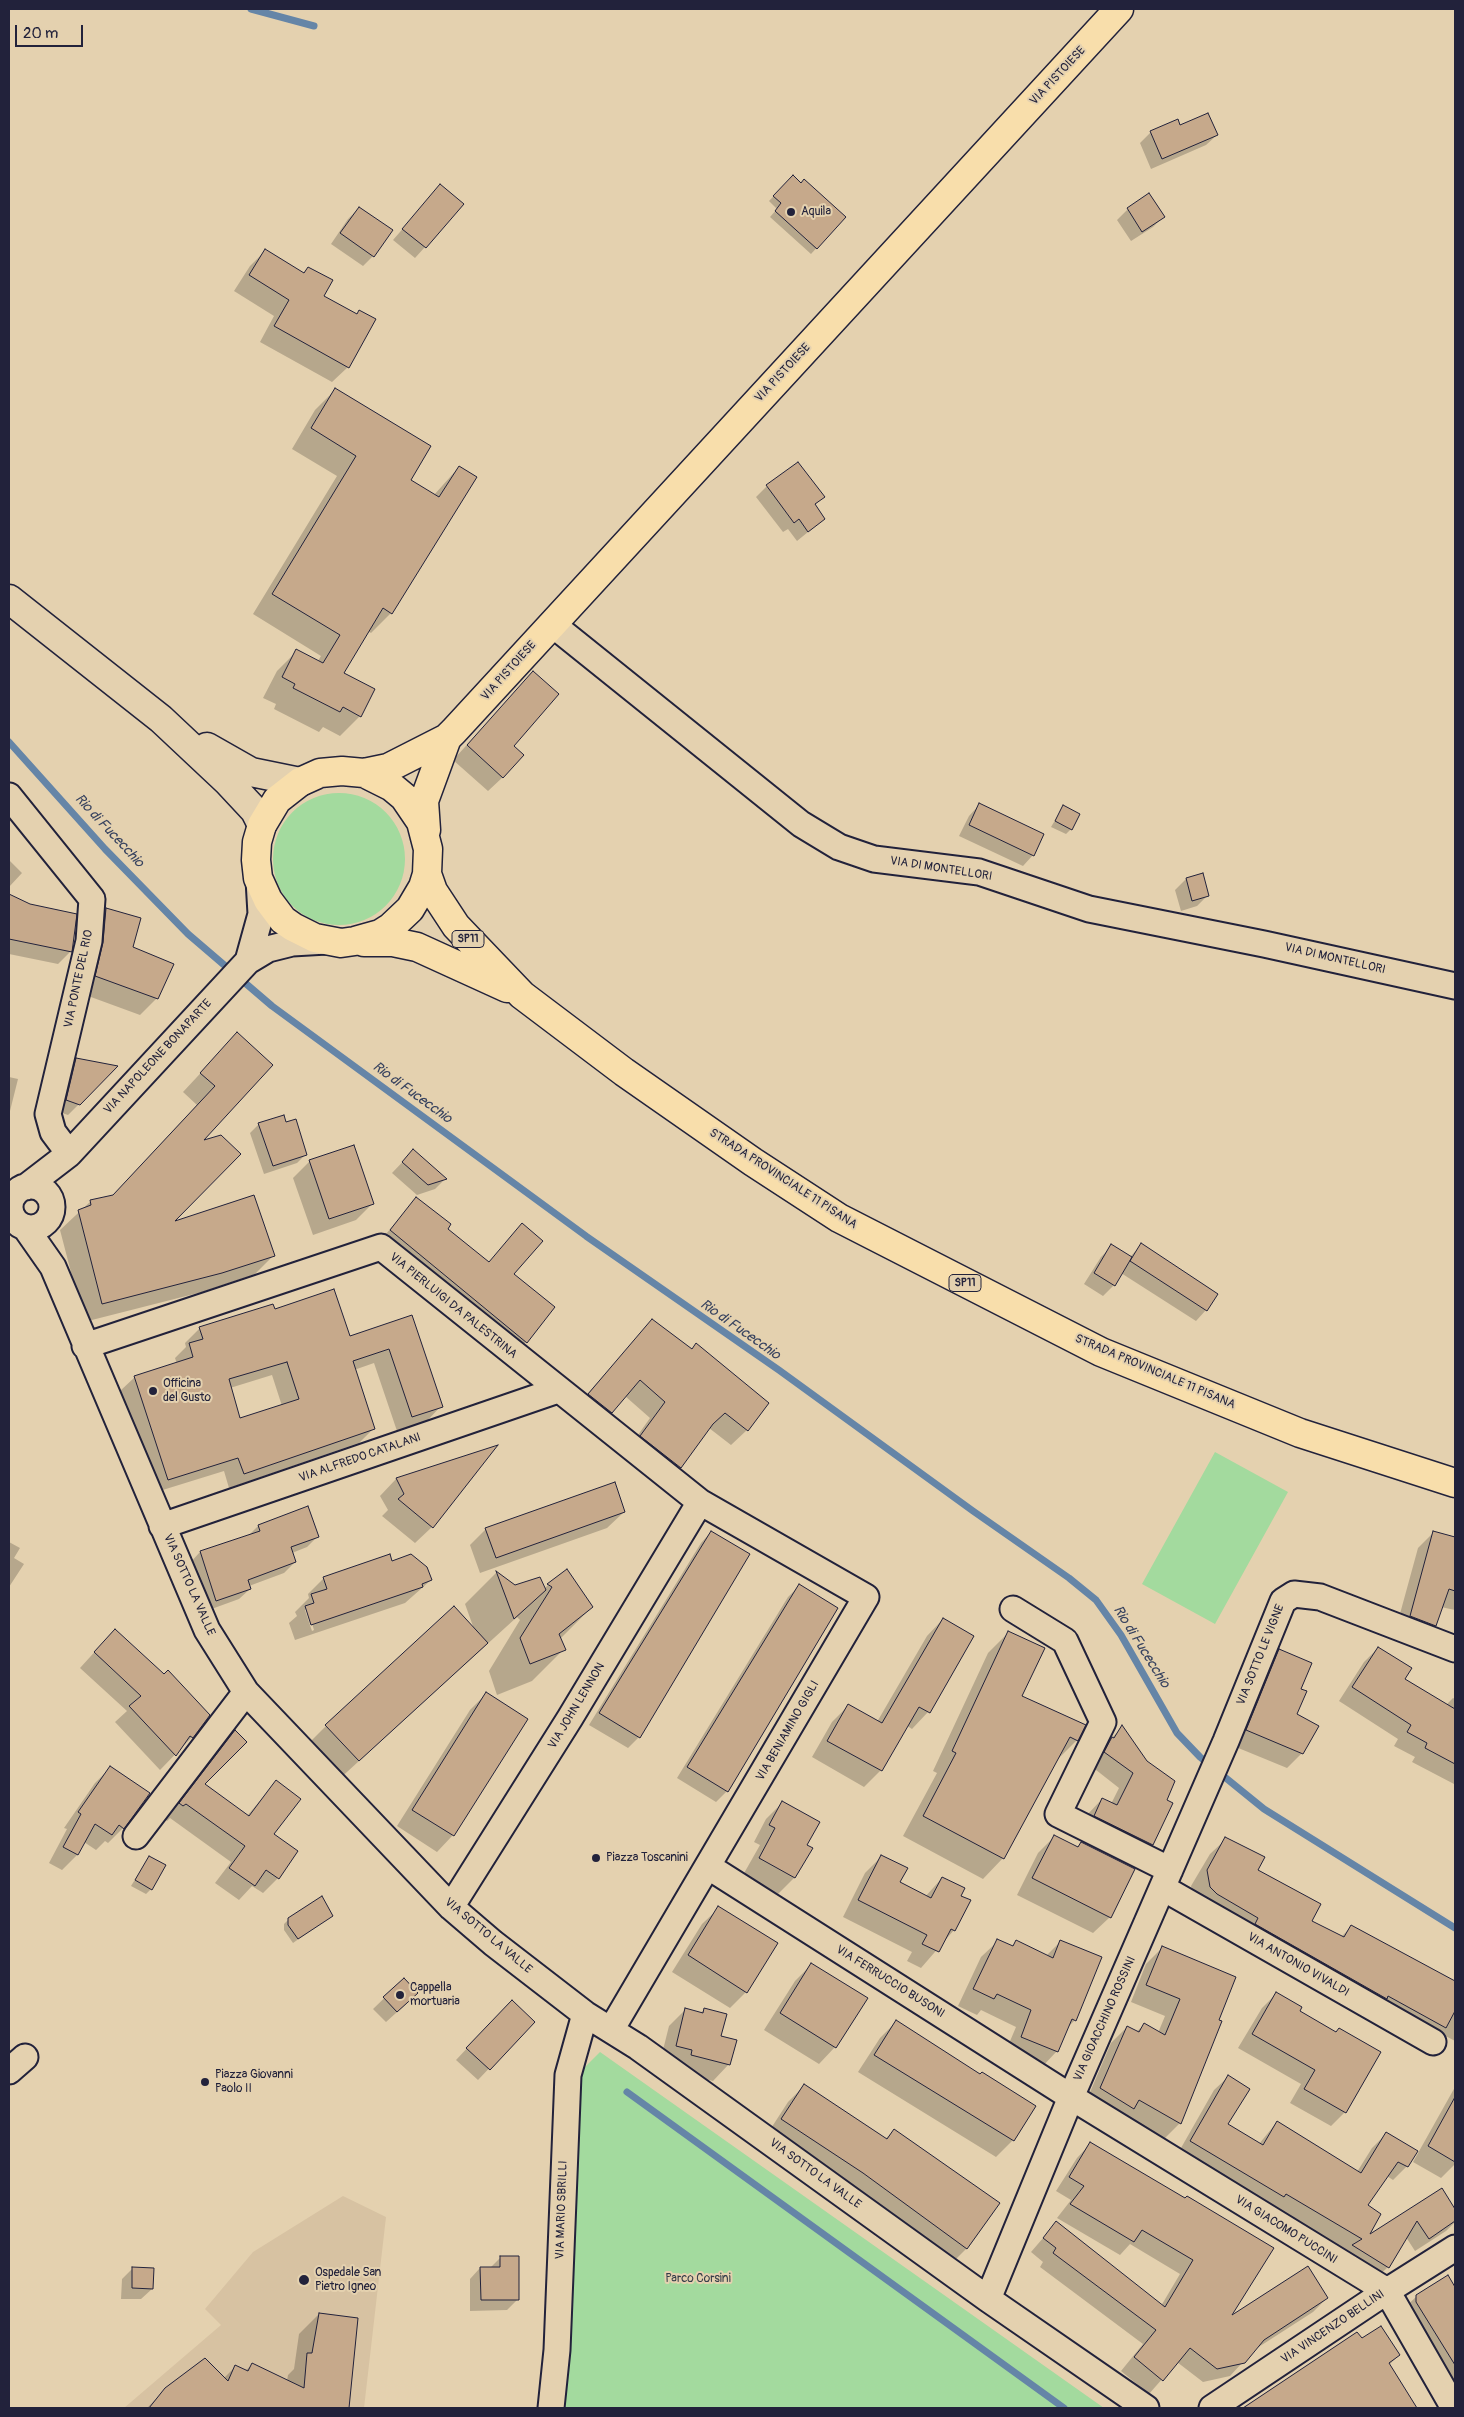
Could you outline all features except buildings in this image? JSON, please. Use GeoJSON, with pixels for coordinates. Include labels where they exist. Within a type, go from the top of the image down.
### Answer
{"type":"FeatureCollection","features":[{"type":"Feature","properties":{"kind":"main road","name":"VIA PISTOIESE"},"geometry":{"type":"LineString","coordinates":[[364,774],[388,768],[447,738],[1119,9]]}},
{"type":"Feature","properties":{"kind":"main road"},"geometry":{"type":"LineString","coordinates":[[9,598],[162,719],[227,780],[255,811],[262,825]]}},
{"type":"Feature","properties":{"kind":"main road"},"geometry":{"type":"LineString","coordinates":[[162,719],[226,759],[251,772],[300,782]]}},
{"type":"Feature","properties":{"kind":"main road","name":"VIA PISTOIESE"},"geometry":{"type":"LineString","coordinates":[[426,836],[424,801],[447,738]]}},
{"type":"Feature","properties":{"kind":"main road"},"geometry":{"type":"LineString","coordinates":[[331,771],[364,774],[379,779],[404,796],[421,822],[426,836],[427,874],[418,898],[401,919],[380,934],[355,942],[327,941],[304,933],[283,920],[268,900],[258,878],[257,842],[262,825],[277,800],[300,782],[331,771]]}},
{"type":"Feature","properties":{"kind":"main road","name":"STRADA PROVINCIALE 11 PISANA"},"geometry":{"type":"LineString","coordinates":[[427,874],[433,891],[456,926],[522,995],[624,1072],[745,1157],[856,1227],[1102,1352],[1300,1433],[1455,1483]]}},
{"type":"Feature","properties":{"kind":"main road","name":"STRADA PROVINCIALE 11 PISANA"},"geometry":{"type":"LineString","coordinates":[[355,942],[393,942],[418,947],[522,995]]}},
{"type":"Feature","properties":{"kind":"street","name":"VIA DI MONTELLORI"},"geometry":{"type":"LineString","coordinates":[[552,624],[802,824],[839,848],[874,859],[979,872],[1089,909],[1264,944],[1455,986]]}},
{"type":"Feature","properties":{"kind":"street","name":"VIA PONTE DEL RIO"},"geometry":{"type":"LineString","coordinates":[[9,796],[92,899],[89,941],[48,1114],[53,1132],[70,1153]]}},
{"type":"Feature","properties":{"kind":"street","name":"VIA NAPOLEONE BONAPARTE"},"geometry":{"type":"LineString","coordinates":[[248,961],[261,914],[258,878]]}},
{"type":"Feature","properties":{"kind":"street","name":"VIA NAPOLEONE BONAPARTE"},"geometry":{"type":"LineString","coordinates":[[16,1193],[70,1153],[248,961],[268,949],[292,943],[327,941]]}},
{"type":"Feature","properties":{"kind":"street","name":"VIA NAPOLEONE BONAPARTE"},"geometry":{"type":"LineString","coordinates":[[50,1213],[70,1153]]}},
{"type":"Feature","properties":{"kind":"street"},"geometry":{"type":"LineString","coordinates":[[33,1186],[45,1192],[51,1203],[50,1213],[39,1226],[18,1227],[12,1217],[10,1205],[16,1193],[33,1186]]}},
{"type":"Feature","properties":{"kind":"street","name":"VIA SOTTO LA VALLE"},"geometry":{"type":"LineString","coordinates":[[50,1213],[47,1229],[53,1267],[85,1346],[207,1630],[246,1692],[451,1907],[493,1944],[585,2014],[638,2047],[988,2299],[1146,2408]]}},
{"type":"Feature","properties":{"kind":"street","name":"VIA SOTTO LA VALLE"},"geometry":{"type":"LineString","coordinates":[[18,1227],[53,1267]]}},
{"type":"Feature","properties":{"kind":"street","name":"VIA PIERLUIGI DA PALESTRINA"},"geometry":{"type":"LineString","coordinates":[[85,1346],[381,1247],[700,1502]]}},
{"type":"Feature","properties":{"kind":"street","name":"VIA ALFREDO CATALANI"},"geometry":{"type":"LineString","coordinates":[[162,1526],[558,1390]]}},
{"type":"Feature","properties":{"kind":"street","name":"VIA BENIAMINO GIGLI"},"geometry":{"type":"LineString","coordinates":[[611,2030],[709,1867],[866,1598],[700,1502]]}},
{"type":"Feature","properties":{"kind":"street","name":"VIA JOHN LENNON"},"geometry":{"type":"LineString","coordinates":[[451,1907],[570,1718],[700,1502]]}},
{"type":"Feature","properties":{"kind":"street","name":"VIA SOTTO LE VIGNE"},"geometry":{"type":"LineString","coordinates":[[1218,1759],[1283,1601],[1294,1594],[1320,1598],[1455,1649]]}},
{"type":"Feature","properties":{"kind":"street","name":"VIA ANTONIO VIVALDI"},"geometry":{"type":"LineString","coordinates":[[1013,1609],[1065,1641],[1102,1722],[1058,1814],[1433,2042]]}},
{"type":"Feature","properties":{"kind":"street"},"geometry":{"type":"LineString","coordinates":[[136,1836],[246,1692]]}},
{"type":"Feature","properties":{"kind":"street","name":"VIA GIOACCHINO ROSSINI"},"geometry":{"type":"LineString","coordinates":[[988,2299],[1071,2097],[1218,1759]]}},
{"type":"Feature","properties":{"kind":"street","name":"VIA FERRUCCIO BUSONI"},"geometry":{"type":"LineString","coordinates":[[709,1867],[1071,2097]]}},
{"type":"Feature","properties":{"kind":"street","name":"VIA MARIO SBRILLI"},"geometry":{"type":"LineString","coordinates":[[551,2408],[557,2350],[568,2075],[585,2014]]}},
{"type":"Feature","properties":{"kind":"street","name":"VIA GIACOMO PUCCINI"},"geometry":{"type":"LineString","coordinates":[[1071,2097],[1386,2291],[1454,2408]]}},
{"type":"Feature","properties":{"kind":"street","name":"VIA VINCENZO BELLINI"},"geometry":{"type":"LineString","coordinates":[[1212,2408],[1386,2291],[1455,2248]]}},
{"type":"Feature","properties":{"kind":"shaded area","name":"Ospedale San Pietro Igneo"},"geometry":{"type":"Polygon","coordinates":[[[343,2196],[386,2217],[364,2408],[124,2408],[221,2325],[205,2309],[253,2252],[343,2196]]]}},
{"type":"Feature","properties":{"kind":"green space"},"geometry":{"type":"Polygon","coordinates":[[[339,793],[364,798],[385,813],[400,834],[405,859],[400,884],[385,905],[364,920],[339,925],[314,920],[293,905],[278,884],[273,859],[278,834],[293,813],[314,798],[339,793]]]}},
{"type":"Feature","properties":{"kind":"green space"},"geometry":{"type":"Polygon","coordinates":[[[1215,1452],[1288,1492],[1215,1624],[1142,1584],[1215,1452]]]}},
{"type":"Feature","properties":{"kind":"green space","name":"Parco Corsini"},"geometry":{"type":"Polygon","coordinates":[[[600,2052],[1104,2408],[564,2408],[577,2075],[600,2052]]]}},
{"type":"Feature","properties":{"kind":"waterway"},"geometry":{"type":"LineString","coordinates":[[251,9],[314,26]]}},
{"type":"Feature","properties":{"kind":"waterway","name":"Rio di Fucecchio"},"geometry":{"type":"LineString","coordinates":[[9,742],[105,849],[188,934],[272,1006],[586,1236],[779,1370],[973,1511],[1069,1578],[1096,1600],[1121,1635],[1177,1733],[1200,1757],[1264,1809],[1455,1928]]}},
{"type":"Feature","properties":{"kind":"waterway"},"geometry":{"type":"LineString","coordinates":[[627,2092],[1064,2408]]}},
{"type":"Feature","properties":{"kind":"place","name":"Aquila"},"geometry":{"type":"Point","coordinates":[791,212]}},
{"type":"Feature","properties":{"kind":"place","name":"Officina del Gusto"},"geometry":{"type":"Point","coordinates":[153,1391]}},
{"type":"Feature","properties":{"kind":"place","name":"Piazza Toscanini"},"geometry":{"type":"Point","coordinates":[596,1858]}},
{"type":"Feature","properties":{"kind":"place","name":"Cappella mortuaria"},"geometry":{"type":"Point","coordinates":[400,1995]}},
{"type":"Feature","properties":{"kind":"place","name":"Piazza Giovanni Paolo II"},"geometry":{"type":"Point","coordinates":[205,2082]}},
{"type":"Feature","properties":{"kind":"place","name":"Ospedale San Pietro Igneo"},"geometry":{"type":"Point","coordinates":[304,2280]}}]}
